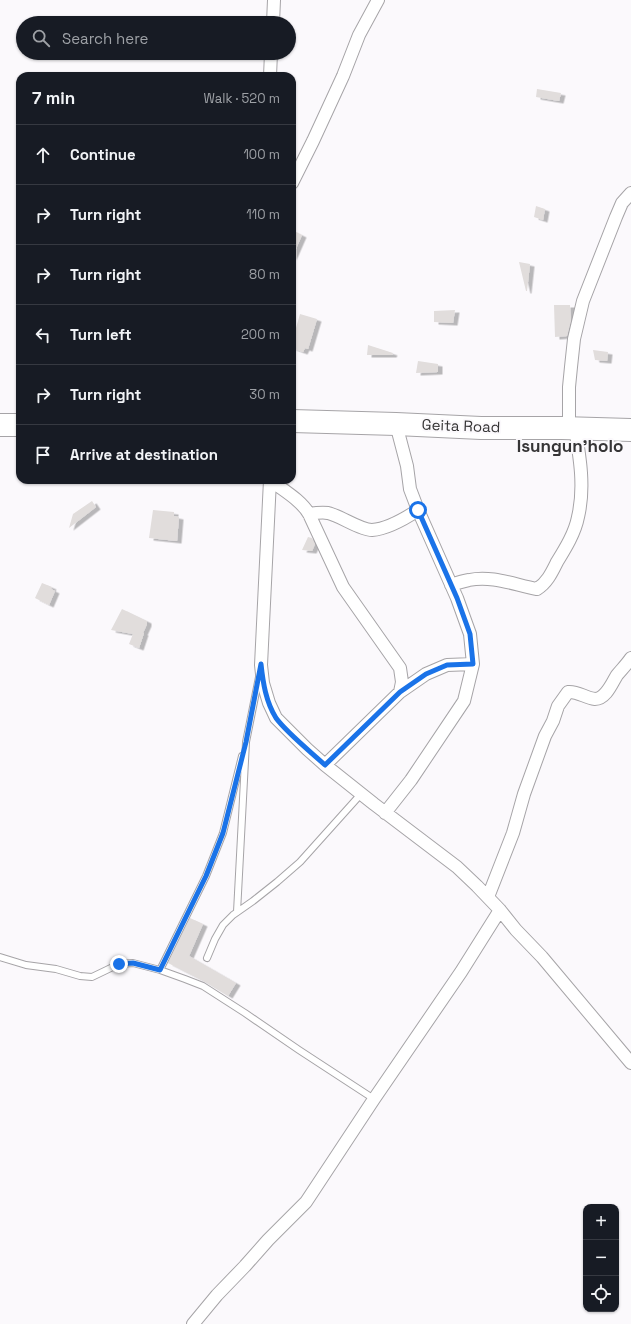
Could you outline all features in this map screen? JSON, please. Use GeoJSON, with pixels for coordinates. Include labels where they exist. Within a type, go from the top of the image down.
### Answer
{"type":"FeatureCollection","features":[{"type":"Feature","properties":{"kind":"highway","name":"Geita Road"},"geometry":{"type":"LineString","coordinates":[[296,421],[481,428],[631,430]]}},
{"type":"Feature","properties":{"kind":"highway"},"geometry":{"type":"LineString","coordinates":[[0,425],[16,425]]}},
{"type":"Feature","properties":{"kind":"street"},"geometry":{"type":"LineString","coordinates":[[273,16],[274,0]]}},
{"type":"Feature","properties":{"kind":"street"},"geometry":{"type":"LineString","coordinates":[[296,175],[343,76],[359,35],[378,0]]}},
{"type":"Feature","properties":{"kind":"street"},"geometry":{"type":"LineString","coordinates":[[270,72],[271,60]]}},
{"type":"Feature","properties":{"kind":"street"},"geometry":{"type":"LineString","coordinates":[[451,585],[470,579],[483,579],[537,589],[547,580],[565,550],[578,519],[582,470],[568,428],[569,387],[574,339],[583,301],[622,203],[631,193]]}},
{"type":"Feature","properties":{"kind":"street"},"geometry":{"type":"LineString","coordinates":[[385,813],[411,780],[464,701],[473,664],[470,634],[410,489],[396,424]]}},
{"type":"Feature","properties":{"kind":"street"},"geometry":{"type":"LineString","coordinates":[[270,484],[261,664],[263,683],[269,704],[276,718],[325,765],[385,813],[457,867],[488,897],[566,984],[631,1063]]}},
{"type":"Feature","properties":{"kind":"street"},"geometry":{"type":"LineString","coordinates":[[275,484],[306,509],[343,586],[400,668],[402,682],[400,692]]}},
{"type":"Feature","properties":{"kind":"street"},"geometry":{"type":"LineString","coordinates":[[309,514],[327,513],[342,518],[360,527],[372,530],[406,518],[418,510]]}},
{"type":"Feature","properties":{"kind":"street"},"geometry":{"type":"LineString","coordinates":[[488,897],[513,833],[537,756],[561,701],[568,692],[597,699],[602,696],[607,692],[631,658]]}},
{"type":"Feature","properties":{"kind":"street"},"geometry":{"type":"LineString","coordinates":[[325,765],[400,692],[426,674],[447,665],[473,664]]}},
{"type":"Feature","properties":{"kind":"street"},"geometry":{"type":"LineString","coordinates":[[193,1324],[217,1295],[306,1202],[374,1099],[462,972],[500,910]]}},
{"type":"Feature","properties":{"kind":"lane"},"geometry":{"type":"LineString","coordinates":[[160,970],[206,876],[223,833],[246,742],[261,664]]}},
{"type":"Feature","properties":{"kind":"lane"},"geometry":{"type":"LineString","coordinates":[[237,912],[246,742]]}},
{"type":"Feature","properties":{"kind":"lane"},"geometry":{"type":"LineString","coordinates":[[207,958],[214,939],[223,925],[300,862],[361,794]]}},
{"type":"Feature","properties":{"kind":"lane"},"geometry":{"type":"LineString","coordinates":[[0,957],[26,965],[56,969],[80,976],[92,977],[112,967],[125,963],[133,963],[160,970],[203,986],[374,1099]]}},
{"type":"Feature","properties":{"kind":"building"},"geometry":{"type":"Polygon","coordinates":[[[537,89],[561,93],[559,101],[536,97],[537,89]]]}},
{"type":"Feature","properties":{"kind":"building"},"geometry":{"type":"Polygon","coordinates":[[[536,206],[545,209],[543,220],[534,217],[536,206]]]}},
{"type":"Feature","properties":{"kind":"building"},"geometry":{"type":"Polygon","coordinates":[[[296,232],[302,235],[296,249],[296,232]]]}},
{"type":"Feature","properties":{"kind":"building"},"geometry":{"type":"Polygon","coordinates":[[[519,262],[530,264],[527,291],[526,291],[519,262]]]}},
{"type":"Feature","properties":{"kind":"building"},"geometry":{"type":"Polygon","coordinates":[[[554,305],[570,305],[571,320],[567,336],[555,337],[554,305]]]}},
{"type":"Feature","properties":{"kind":"building"},"geometry":{"type":"Polygon","coordinates":[[[455,310],[453,323],[434,322],[434,311],[455,310]]]}},
{"type":"Feature","properties":{"kind":"building"},"geometry":{"type":"Polygon","coordinates":[[[300,314],[317,319],[308,349],[305,348],[303,352],[296,349],[296,328],[300,314]]]}},
{"type":"Feature","properties":{"kind":"building"},"geometry":{"type":"Polygon","coordinates":[[[368,345],[393,353],[392,355],[367,355],[368,345]]]}},
{"type":"Feature","properties":{"kind":"building"},"geometry":{"type":"Polygon","coordinates":[[[593,350],[608,352],[607,361],[595,360],[593,350]]]}},
{"type":"Feature","properties":{"kind":"building"},"geometry":{"type":"Polygon","coordinates":[[[418,361],[438,364],[438,372],[416,373],[418,361]]]}},
{"type":"Feature","properties":{"kind":"building"},"geometry":{"type":"Polygon","coordinates":[[[92,501],[96,507],[69,528],[73,514],[92,501]]]}},
{"type":"Feature","properties":{"kind":"building"},"geometry":{"type":"Polygon","coordinates":[[[153,510],[174,512],[174,516],[179,517],[177,541],[149,538],[153,510]]]}},
{"type":"Feature","properties":{"kind":"building"},"geometry":{"type":"Polygon","coordinates":[[[308,537],[312,538],[315,544],[312,551],[302,550],[308,537]]]}},
{"type":"Feature","properties":{"kind":"building"},"geometry":{"type":"Polygon","coordinates":[[[42,583],[52,587],[51,589],[55,591],[49,605],[35,598],[42,583]]]}},
{"type":"Feature","properties":{"kind":"building"},"geometry":{"type":"Polygon","coordinates":[[[122,609],[147,621],[139,648],[129,644],[133,634],[111,630],[122,609]]]}},
{"type":"Feature","properties":{"kind":"building"},"geometry":{"type":"Polygon","coordinates":[[[190,918],[203,924],[189,956],[236,983],[228,996],[168,963],[190,918]]]}},
{"type":"Feature","properties":{"kind":"district","name":"Isungun'holo"},"geometry":{"type":"Point","coordinates":[570,446]}},
{"type":"Feature","properties":{"kind":"route"},"geometry":{"type":"LineString","coordinates":[[119,964],[133,963],[160,970],[206,876],[223,833],[246,742],[261,664],[263,683],[269,704],[276,718],[325,765],[400,692],[426,674],[447,665],[473,664],[470,634],[457,598],[418,510]]}}]}
